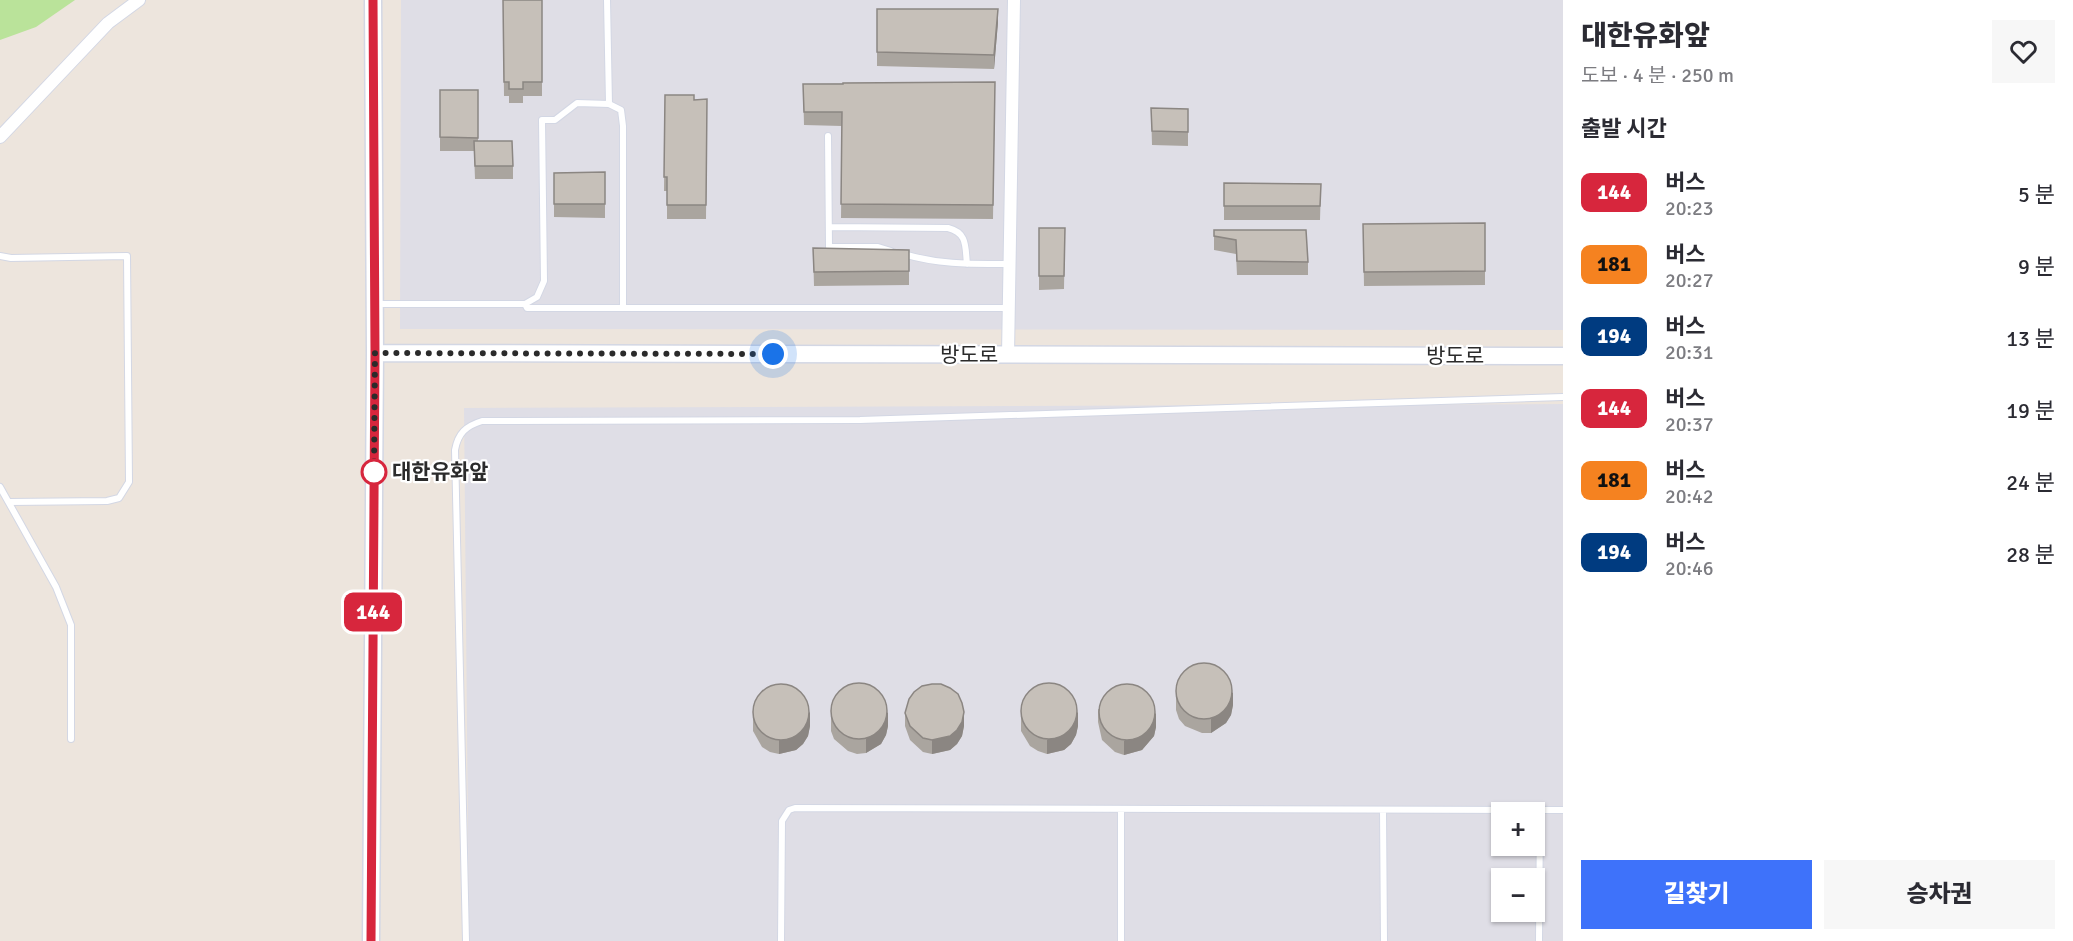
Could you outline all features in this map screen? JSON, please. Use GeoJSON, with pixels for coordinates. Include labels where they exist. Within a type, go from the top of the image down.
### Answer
{"type":"FeatureCollection","features":[{"type":"Feature","properties":{"kind":"street"},"geometry":{"type":"LineString","coordinates":[[0,138],[108,23],[139,0]]}},
{"type":"Feature","properties":{"kind":"street"},"geometry":{"type":"LineString","coordinates":[[371,941],[375,353],[373,0]]}},
{"type":"Feature","properties":{"kind":"street"},"geometry":{"type":"LineString","coordinates":[[1008,355],[1014,0]]}},
{"type":"Feature","properties":{"kind":"street","name":"방도로"},"geometry":{"type":"LineString","coordinates":[[375,353],[1563,356]]}},
{"type":"Feature","properties":{"kind":"lane"},"geometry":{"type":"LineString","coordinates":[[607,0],[609,104]]}},
{"type":"Feature","properties":{"kind":"lane"},"geometry":{"type":"LineString","coordinates":[[374,304],[525,304],[537,297],[544,280],[542,120],[555,120],[577,103],[609,104],[621,110],[623,126],[623,308]]}},
{"type":"Feature","properties":{"kind":"lane"},"geometry":{"type":"LineString","coordinates":[[828,136],[828,247],[878,247],[930,262],[1010,264]]}},
{"type":"Feature","properties":{"kind":"lane"},"geometry":{"type":"LineString","coordinates":[[828,227],[958,230],[963,236],[967,264]]}},
{"type":"Feature","properties":{"kind":"lane"},"geometry":{"type":"LineString","coordinates":[[0,256],[11,258],[127,256],[129,482],[119,498],[106,501],[9,502]]}},
{"type":"Feature","properties":{"kind":"lane"},"geometry":{"type":"LineString","coordinates":[[525,304],[527,308],[1009,308]]}},
{"type":"Feature","properties":{"kind":"lane"},"geometry":{"type":"LineString","coordinates":[[466,941],[455,450],[461,432],[471,425],[482,422],[860,420],[1563,397]]}},
{"type":"Feature","properties":{"kind":"lane"},"geometry":{"type":"LineString","coordinates":[[0,487],[56,588],[71,625],[71,740]]}},
{"type":"Feature","properties":{"kind":"lane"},"geometry":{"type":"LineString","coordinates":[[781,941],[782,821],[789,810],[795,808],[1491,810]]}},
{"type":"Feature","properties":{"kind":"lane"},"geometry":{"type":"LineString","coordinates":[[1121,809],[1121,941]]}},
{"type":"Feature","properties":{"kind":"lane"},"geometry":{"type":"LineString","coordinates":[[1383,810],[1384,941]]}},
{"type":"Feature","properties":{"kind":"lane"},"geometry":{"type":"LineString","coordinates":[[1545,810],[1563,810]]}},
{"type":"Feature","properties":{"kind":"lane"},"geometry":{"type":"LineString","coordinates":[[1539,941],[1540,856]]}},
{"type":"Feature","properties":{"kind":"shaded area"},"geometry":{"type":"Polygon","coordinates":[[[401,0],[1563,0],[1563,330],[400,329],[401,0]]]}},
{"type":"Feature","properties":{"kind":"shaded area"},"geometry":{"type":"Polygon","coordinates":[[[1563,404],[1563,941],[469,941],[464,408],[1563,404]]]}},
{"type":"Feature","properties":{"kind":"green space"},"geometry":{"type":"Polygon","coordinates":[[[0,0],[75,0],[36,27],[0,40],[0,0]]]}},
{"type":"Feature","properties":{"kind":"building"},"geometry":{"type":"Polygon","coordinates":[[[503,0],[542,0],[542,82],[523,82],[523,89],[509,89],[509,82],[504,82],[503,0]]]}},
{"type":"Feature","properties":{"kind":"building"},"geometry":{"type":"Polygon","coordinates":[[[877,9],[998,9],[994,55],[877,52],[877,9]]]}},
{"type":"Feature","properties":{"kind":"building"},"geometry":{"type":"Polygon","coordinates":[[[995,82],[993,205],[841,204],[842,112],[804,112],[803,84],[995,82]]]}},
{"type":"Feature","properties":{"kind":"building"},"geometry":{"type":"Polygon","coordinates":[[[440,90],[478,90],[478,138],[440,137],[440,90]]]}},
{"type":"Feature","properties":{"kind":"building"},"geometry":{"type":"Polygon","coordinates":[[[665,95],[694,95],[694,100],[707,99],[706,205],[667,205],[667,177],[664,177],[665,95]]]}},
{"type":"Feature","properties":{"kind":"building"},"geometry":{"type":"Polygon","coordinates":[[[1151,108],[1188,109],[1188,132],[1152,131],[1151,108]]]}},
{"type":"Feature","properties":{"kind":"building"},"geometry":{"type":"Polygon","coordinates":[[[474,141],[512,141],[513,166],[475,166],[474,141]]]}},
{"type":"Feature","properties":{"kind":"building"},"geometry":{"type":"Polygon","coordinates":[[[605,172],[605,204],[554,204],[554,173],[605,172]]]}},
{"type":"Feature","properties":{"kind":"building"},"geometry":{"type":"Polygon","coordinates":[[[1224,183],[1321,184],[1320,206],[1224,206],[1224,183]]]}},
{"type":"Feature","properties":{"kind":"building"},"geometry":{"type":"Polygon","coordinates":[[[1485,223],[1485,271],[1364,272],[1363,224],[1485,223]]]}},
{"type":"Feature","properties":{"kind":"building"},"geometry":{"type":"Polygon","coordinates":[[[1039,228],[1065,228],[1064,276],[1039,276],[1039,228]]]}},
{"type":"Feature","properties":{"kind":"building"},"geometry":{"type":"Polygon","coordinates":[[[1214,230],[1306,230],[1308,262],[1237,261],[1236,240],[1214,236],[1214,230]]]}},
{"type":"Feature","properties":{"kind":"building"},"geometry":{"type":"Polygon","coordinates":[[[813,248],[909,250],[909,271],[814,272],[813,248]]]}},
{"type":"Feature","properties":{"kind":"building"},"geometry":{"type":"Polygon","coordinates":[[[1199,663],[1209,663],[1224,671],[1230,680],[1232,691],[1230,702],[1224,711],[1209,719],[1199,719],[1188,714],[1181,707],[1176,696],[1176,686],[1181,675],[1188,668],[1199,663]]]}},
{"type":"Feature","properties":{"kind":"building"},"geometry":{"type":"Polygon","coordinates":[[[854,683],[864,683],[879,691],[885,700],[887,711],[885,722],[879,731],[864,739],[854,739],[843,734],[836,727],[831,716],[831,706],[836,695],[843,688],[854,683]]]}},
{"type":"Feature","properties":{"kind":"building"},"geometry":{"type":"Polygon","coordinates":[[[1044,683],[1054,683],[1069,691],[1075,700],[1077,711],[1075,722],[1069,731],[1054,739],[1044,739],[1033,734],[1026,727],[1021,716],[1021,706],[1026,695],[1033,688],[1044,683]]]}},
{"type":"Feature","properties":{"kind":"building"},"geometry":{"type":"Polygon","coordinates":[[[776,684],[786,684],[801,692],[807,701],[809,712],[807,723],[801,732],[786,740],[776,740],[765,735],[758,728],[753,717],[753,707],[758,696],[765,689],[776,684]]]}},
{"type":"Feature","properties":{"kind":"building"},"geometry":{"type":"Polygon","coordinates":[[[941,684],[958,694],[964,712],[957,730],[950,736],[932,740],[923,738],[910,726],[905,713],[909,699],[914,692],[922,686],[941,684]]]}},
{"type":"Feature","properties":{"kind":"building"},"geometry":{"type":"Polygon","coordinates":[[[1127,684],[1138,686],[1147,692],[1153,701],[1155,712],[1153,723],[1147,732],[1138,738],[1127,740],[1116,738],[1107,732],[1101,723],[1099,712],[1101,701],[1107,692],[1116,686],[1127,684]]]}},
{"type":"Feature","properties":{"kind":"bus line","name":"144"},"geometry":{"type":"LineString","coordinates":[[371,941],[375,353],[373,0]]}},
{"type":"Feature","properties":{"kind":"place","name":"대한유화앞"},"geometry":{"type":"Point","coordinates":[374,472]}},
{"type":"Feature","properties":{"kind":"route"},"geometry":{"type":"LineString","coordinates":[[374,472],[375,353],[773,354]]}}]}
